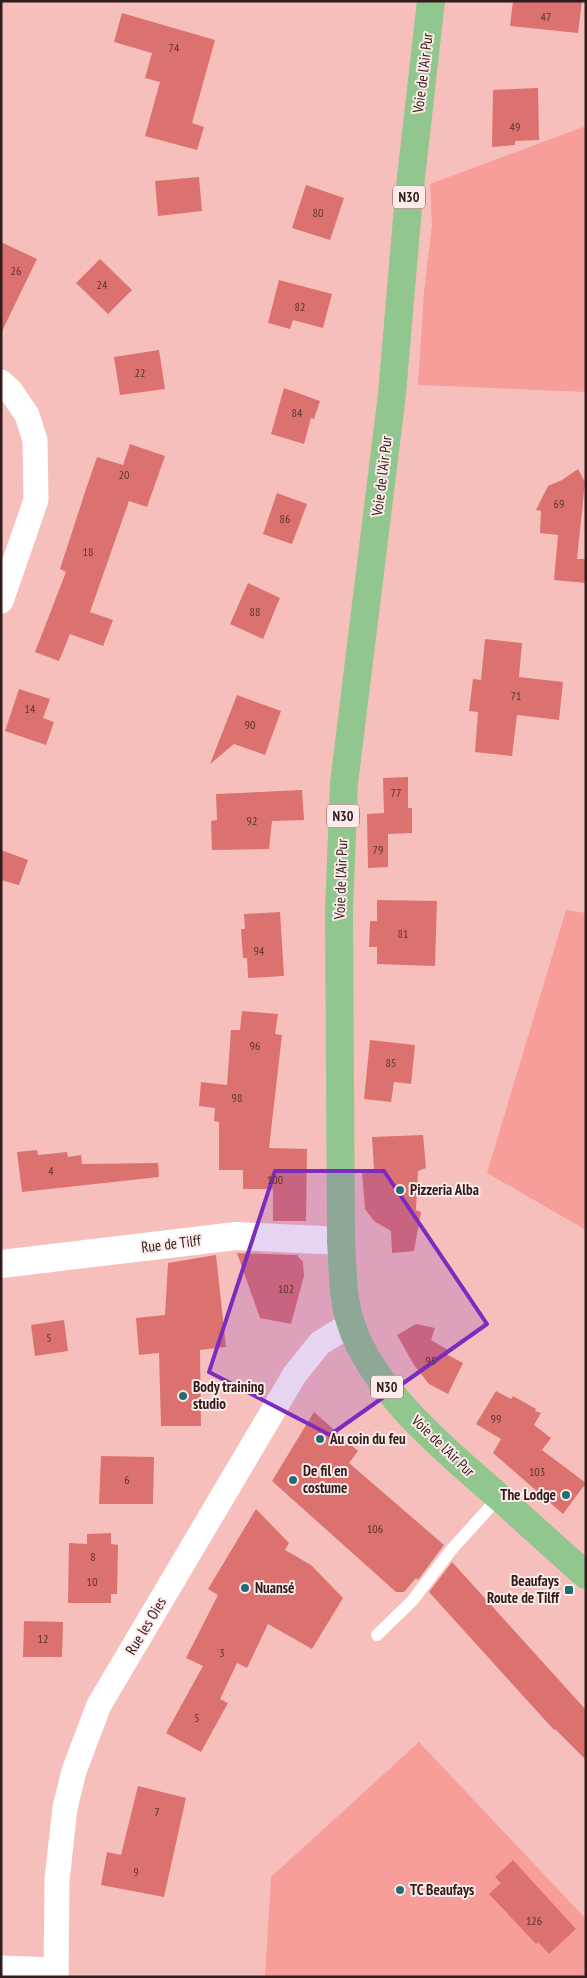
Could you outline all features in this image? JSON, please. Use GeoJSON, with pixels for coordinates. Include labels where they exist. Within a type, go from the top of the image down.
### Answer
{"type":"FeatureCollection","features":[{"type":"Feature","properties":{"kind":"main road","name":"Voie de l'Air Pur"},"geometry":{"type":"LineString","coordinates":[[431,1],[409,194],[392,394],[344,783],[339,911],[341,1241],[344,1282],[351,1324],[371,1364],[391,1392],[424,1430],[586,1575]]}},
{"type":"Feature","properties":{"kind":"main road","name":"Rue de Tilff"},"geometry":{"type":"LineString","coordinates":[[1,1264],[236,1236],[341,1241]]}},
{"type":"Feature","properties":{"kind":"street"},"geometry":{"type":"LineString","coordinates":[[1,382],[10,390],[27,415],[36,440],[36,500],[1,601]]}},
{"type":"Feature","properties":{"kind":"street","name":"Rue les Oies"},"geometry":{"type":"LineString","coordinates":[[56,1973],[57,1880],[65,1808],[74,1771],[99,1706],[295,1374],[320,1343],[351,1324]]}},
{"type":"Feature","properties":{"kind":"street"},"geometry":{"type":"LineString","coordinates":[[1,1968],[56,1973]]}},
{"type":"Feature","properties":{"kind":"lane"},"geometry":{"type":"LineString","coordinates":[[377,1635],[412,1601],[452,1549],[499,1497]]}},
{"type":"Feature","properties":{"kind":"highlighted area"},"geometry":{"type":"Polygon","coordinates":[[[275,1171],[384,1171],[487,1324],[330,1435],[209,1372],[275,1171]]]}},
{"type":"Feature","properties":{"kind":"shaded area"},"geometry":{"type":"Polygon","coordinates":[[[586,126],[586,392],[418,385],[424,292],[432,225],[430,184],[586,126]]]}},
{"type":"Feature","properties":{"kind":"shaded area"},"geometry":{"type":"Polygon","coordinates":[[[566,910],[586,913],[586,1230],[487,1173],[566,910]]]}},
{"type":"Feature","properties":{"kind":"shaded area"},"geometry":{"type":"Polygon","coordinates":[[[419,1742],[586,1919],[586,1977],[265,1977],[271,1877],[419,1742]]]}},
{"type":"Feature","properties":{"kind":"building"},"geometry":{"type":"Polygon","coordinates":[[[513,1],[582,1],[578,33],[510,26],[513,1]]]}},
{"type":"Feature","properties":{"kind":"building"},"geometry":{"type":"Polygon","coordinates":[[[122,13],[215,40],[192,123],[204,127],[197,150],[145,136],[160,82],[145,78],[152,53],[114,42],[122,13]]]}},
{"type":"Feature","properties":{"kind":"building"},"geometry":{"type":"Polygon","coordinates":[[[538,88],[539,140],[515,141],[515,145],[492,147],[493,90],[538,88]]]}},
{"type":"Feature","properties":{"kind":"building"},"geometry":{"type":"Polygon","coordinates":[[[199,177],[202,211],[158,216],[155,181],[199,177]]]}},
{"type":"Feature","properties":{"kind":"building"},"geometry":{"type":"Polygon","coordinates":[[[306,185],[344,198],[330,240],[292,228],[306,185]]]}},
{"type":"Feature","properties":{"kind":"building"},"geometry":{"type":"Polygon","coordinates":[[[1,242],[37,259],[1,333],[1,242]]]}},
{"type":"Feature","properties":{"kind":"building"},"geometry":{"type":"Polygon","coordinates":[[[100,259],[132,290],[108,314],[76,283],[100,259]]]}},
{"type":"Feature","properties":{"kind":"building"},"geometry":{"type":"Polygon","coordinates":[[[279,280],[332,294],[323,328],[293,320],[290,329],[268,323],[279,280]]]}},
{"type":"Feature","properties":{"kind":"building"},"geometry":{"type":"Polygon","coordinates":[[[159,350],[165,389],[120,395],[114,357],[159,350]]]}},
{"type":"Feature","properties":{"kind":"building"},"geometry":{"type":"Polygon","coordinates":[[[284,388],[320,401],[314,419],[311,418],[304,444],[271,434],[284,388]]]}},
{"type":"Feature","properties":{"kind":"building"},"geometry":{"type":"Polygon","coordinates":[[[130,444],[165,456],[147,507],[129,501],[90,612],[113,620],[103,646],[70,634],[59,661],[35,652],[66,572],[60,569],[97,457],[123,465],[130,444]]]}},
{"type":"Feature","properties":{"kind":"building"},"geometry":{"type":"Polygon","coordinates":[[[578,469],[585,482],[577,559],[586,559],[586,583],[554,580],[558,535],[540,533],[541,511],[536,510],[548,486],[562,480],[578,469]]]}},
{"type":"Feature","properties":{"kind":"building"},"geometry":{"type":"Polygon","coordinates":[[[277,493],[307,504],[292,544],[263,534],[277,493]]]}},
{"type":"Feature","properties":{"kind":"building"},"geometry":{"type":"Polygon","coordinates":[[[248,583],[280,598],[263,639],[230,624],[248,583]]]}},
{"type":"Feature","properties":{"kind":"building"},"geometry":{"type":"Polygon","coordinates":[[[485,639],[522,643],[519,677],[563,682],[559,720],[517,715],[512,756],[475,752],[478,712],[469,711],[473,679],[481,680],[485,639]]]}},
{"type":"Feature","properties":{"kind":"building"},"geometry":{"type":"Polygon","coordinates":[[[19,689],[50,699],[43,718],[54,722],[46,745],[5,731],[19,689]]]}},
{"type":"Feature","properties":{"kind":"building"},"geometry":{"type":"Polygon","coordinates":[[[237,695],[281,711],[265,755],[234,744],[210,764],[237,695]]]}},
{"type":"Feature","properties":{"kind":"building"},"geometry":{"type":"Polygon","coordinates":[[[408,777],[408,808],[412,808],[412,833],[388,834],[388,867],[368,868],[367,814],[384,813],[383,778],[408,777]]]}},
{"type":"Feature","properties":{"kind":"building"},"geometry":{"type":"Polygon","coordinates":[[[302,790],[304,820],[272,821],[269,849],[212,850],[211,821],[217,820],[216,794],[302,790]]]}},
{"type":"Feature","properties":{"kind":"building"},"geometry":{"type":"Polygon","coordinates":[[[1,850],[28,860],[19,885],[1,880],[1,850]]]}},
{"type":"Feature","properties":{"kind":"building"},"geometry":{"type":"Polygon","coordinates":[[[377,900],[437,901],[435,966],[377,964],[377,947],[369,947],[370,921],[377,921],[377,900]]]}},
{"type":"Feature","properties":{"kind":"building"},"geometry":{"type":"Polygon","coordinates":[[[280,912],[284,976],[248,978],[247,958],[243,958],[241,929],[245,929],[244,914],[280,912]]]}},
{"type":"Feature","properties":{"kind":"building"},"geometry":{"type":"Polygon","coordinates":[[[242,1011],[278,1014],[275,1034],[282,1035],[269,1148],[307,1149],[306,1221],[273,1221],[273,1189],[243,1189],[243,1170],[219,1170],[219,1122],[214,1121],[215,1108],[199,1106],[201,1082],[227,1085],[231,1030],[240,1030],[242,1011]]]}},
{"type":"Feature","properties":{"kind":"building"},"geometry":{"type":"Polygon","coordinates":[[[370,1040],[415,1045],[411,1084],[394,1082],[391,1102],[364,1099],[370,1040]]]}},
{"type":"Feature","properties":{"kind":"building"},"geometry":{"type":"Polygon","coordinates":[[[423,1135],[426,1168],[418,1171],[416,1210],[421,1212],[414,1251],[392,1253],[391,1231],[374,1221],[365,1209],[362,1171],[374,1169],[372,1137],[423,1135]]]}},
{"type":"Feature","properties":{"kind":"building"},"geometry":{"type":"Polygon","coordinates":[[[37,1150],[38,1155],[67,1152],[68,1157],[81,1155],[82,1164],[158,1163],[159,1177],[22,1192],[17,1152],[37,1150]]]}},
{"type":"Feature","properties":{"kind":"building"},"geometry":{"type":"Polygon","coordinates":[[[237,1253],[297,1255],[303,1262],[304,1276],[291,1324],[260,1318],[237,1253]]]}},
{"type":"Feature","properties":{"kind":"building"},"geometry":{"type":"Polygon","coordinates":[[[216,1255],[226,1347],[200,1350],[201,1426],[161,1426],[159,1353],[139,1355],[136,1318],[165,1315],[168,1263],[216,1255]]]}},
{"type":"Feature","properties":{"kind":"building"},"geometry":{"type":"Polygon","coordinates":[[[64,1320],[68,1351],[35,1356],[31,1325],[64,1320]]]}},
{"type":"Feature","properties":{"kind":"building"},"geometry":{"type":"Polygon","coordinates":[[[416,1324],[435,1328],[431,1340],[448,1350],[446,1354],[463,1363],[448,1394],[429,1384],[414,1365],[397,1335],[416,1324]]]}},
{"type":"Feature","properties":{"kind":"building"},"geometry":{"type":"Polygon","coordinates":[[[496,1391],[511,1399],[513,1396],[541,1413],[534,1425],[551,1438],[542,1450],[586,1483],[563,1514],[493,1453],[501,1439],[476,1424],[496,1391]]]}},
{"type":"Feature","properties":{"kind":"building"},"geometry":{"type":"Polygon","coordinates":[[[314,1412],[358,1451],[349,1463],[444,1545],[418,1580],[416,1578],[404,1592],[396,1592],[272,1481],[314,1412]]]}},
{"type":"Feature","properties":{"kind":"building"},"geometry":{"type":"Polygon","coordinates":[[[101,1456],[154,1457],[153,1504],[99,1504],[101,1456]]]}},
{"type":"Feature","properties":{"kind":"building"},"geometry":{"type":"Polygon","coordinates":[[[256,1509],[289,1543],[285,1550],[311,1565],[343,1598],[312,1649],[268,1624],[247,1668],[237,1663],[220,1699],[228,1703],[201,1752],[166,1733],[203,1666],[186,1658],[218,1595],[208,1589],[256,1509]]]}},
{"type":"Feature","properties":{"kind":"building"},"geometry":{"type":"Polygon","coordinates":[[[111,1533],[111,1544],[118,1545],[117,1594],[111,1594],[111,1603],[68,1603],[69,1543],[87,1544],[87,1534],[111,1533]]]}},
{"type":"Feature","properties":{"kind":"building"},"geometry":{"type":"Polygon","coordinates":[[[452,1562],[586,1710],[586,1760],[554,1730],[429,1592],[452,1562]]]}},
{"type":"Feature","properties":{"kind":"building"},"geometry":{"type":"Polygon","coordinates":[[[24,1621],[63,1622],[62,1657],[23,1657],[24,1621]]]}},
{"type":"Feature","properties":{"kind":"building"},"geometry":{"type":"Polygon","coordinates":[[[138,1786],[186,1798],[164,1897],[101,1885],[107,1852],[121,1855],[138,1786]]]}},
{"type":"Feature","properties":{"kind":"building"},"geometry":{"type":"Polygon","coordinates":[[[513,1860],[576,1929],[549,1954],[538,1942],[536,1944],[489,1894],[501,1883],[495,1877],[513,1860]]]}},
{"type":"Feature","properties":{"kind":"place","name":"Pizzeria Alba"},"geometry":{"type":"Point","coordinates":[400,1190]}},
{"type":"Feature","properties":{"kind":"place","name":"Body training studio"},"geometry":{"type":"Point","coordinates":[183,1396]}},
{"type":"Feature","properties":{"kind":"place","name":"Au coin du feu"},"geometry":{"type":"Point","coordinates":[320,1439]}},
{"type":"Feature","properties":{"kind":"place","name":"De fil en costume"},"geometry":{"type":"Point","coordinates":[293,1480]}},
{"type":"Feature","properties":{"kind":"place","name":"The Lodge"},"geometry":{"type":"Point","coordinates":[566,1495]}},
{"type":"Feature","properties":{"kind":"place","name":"Nuansé"},"geometry":{"type":"Point","coordinates":[245,1588]}},
{"type":"Feature","properties":{"kind":"place","name":"Beaufays Route de Tilff"},"geometry":{"type":"Point","coordinates":[569,1590]}},
{"type":"Feature","properties":{"kind":"place","name":"TC Beaufays"},"geometry":{"type":"Point","coordinates":[400,1890]}}]}
